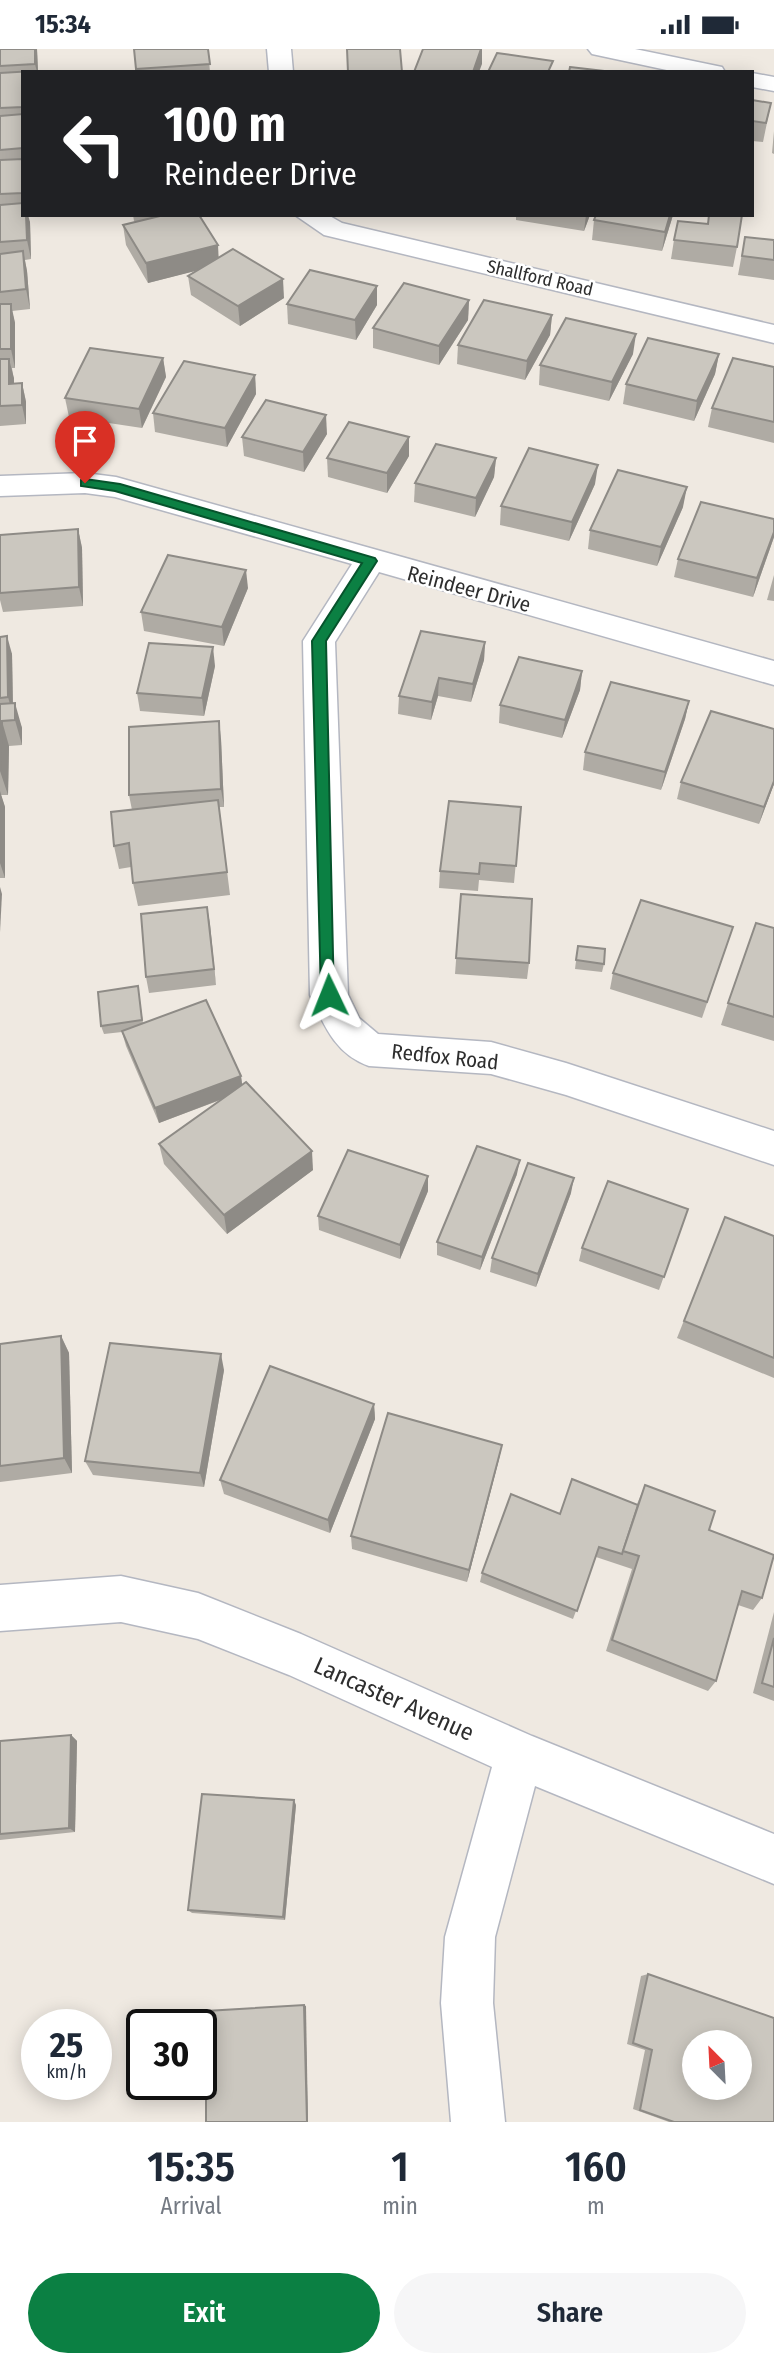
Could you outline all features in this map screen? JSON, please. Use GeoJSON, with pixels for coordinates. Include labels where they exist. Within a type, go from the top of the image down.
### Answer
{"type":"FeatureCollection","features":[{"type":"Feature","properties":{"kind":"street"},"geometry":{"type":"LineString","coordinates":[[279,49],[281,70]]}},
{"type":"Feature","properties":{"kind":"street"},"geometry":{"type":"LineString","coordinates":[[600,49],[703,70]]}},
{"type":"Feature","properties":{"kind":"street"},"geometry":{"type":"LineString","coordinates":[[754,80],[774,84]]}},
{"type":"Feature","properties":{"kind":"street","name":"Shallford Road"},"geometry":{"type":"LineString","coordinates":[[311,217],[332,229],[774,334]]}},
{"type":"Feature","properties":{"kind":"street","name":"Reindeer Drive"},"geometry":{"type":"LineString","coordinates":[[0,487],[85,483],[116,487],[370,561],[774,673]]}},
{"type":"Feature","properties":{"kind":"street","name":"Redfox Road"},"geometry":{"type":"LineString","coordinates":[[370,561],[319,641],[329,995],[345,1029],[369,1050],[491,1058],[566,1079],[774,1148]]}},
{"type":"Feature","properties":{"kind":"street","name":"Lancaster Avenue"},"geometry":{"type":"LineString","coordinates":[[0,1608],[121,1599],[198,1616],[300,1657],[519,1755],[774,1859]]}},
{"type":"Feature","properties":{"kind":"street"},"geometry":{"type":"LineString","coordinates":[[478,2122],[467,2003],[470,1937],[519,1755]]}},
{"type":"Feature","properties":{"kind":"building"},"geometry":{"type":"Polygon","coordinates":[[[0,49],[35,49],[35,64],[0,66],[0,49]]]}},
{"type":"Feature","properties":{"kind":"building"},"geometry":{"type":"Polygon","coordinates":[[[134,49],[208,49],[210,64],[136,69],[134,49]]]}},
{"type":"Feature","properties":{"kind":"building"},"geometry":{"type":"Polygon","coordinates":[[[347,49],[400,49],[402,70],[348,70],[347,49]]]}},
{"type":"Feature","properties":{"kind":"building"},"geometry":{"type":"Polygon","coordinates":[[[423,49],[481,49],[474,70],[415,70],[423,49]]]}},
{"type":"Feature","properties":{"kind":"building"},"geometry":{"type":"Polygon","coordinates":[[[497,53],[553,61],[549,70],[489,70],[497,53]]]}},
{"type":"Feature","properties":{"kind":"building"},"geometry":{"type":"Polygon","coordinates":[[[570,67],[596,70],[569,70],[570,67]]]}},
{"type":"Feature","properties":{"kind":"building"},"geometry":{"type":"Polygon","coordinates":[[[21,72],[21,107],[0,108],[0,73],[21,72]]]}},
{"type":"Feature","properties":{"kind":"building"},"geometry":{"type":"Polygon","coordinates":[[[754,100],[771,103],[766,123],[754,121],[754,100]]]}},
{"type":"Feature","properties":{"kind":"building"},"geometry":{"type":"Polygon","coordinates":[[[21,114],[21,148],[0,150],[0,116],[21,114]]]}},
{"type":"Feature","properties":{"kind":"building"},"geometry":{"type":"Polygon","coordinates":[[[21,159],[21,193],[0,194],[0,160],[21,159]]]}},
{"type":"Feature","properties":{"kind":"building"},"geometry":{"type":"Polygon","coordinates":[[[21,203],[21,217],[26,217],[27,240],[0,242],[0,205],[21,203]]]}},
{"type":"Feature","properties":{"kind":"building"},"geometry":{"type":"Polygon","coordinates":[[[156,217],[200,217],[218,245],[146,263],[123,225],[156,217]]]}},
{"type":"Feature","properties":{"kind":"building"},"geometry":{"type":"Polygon","coordinates":[[[595,217],[669,217],[665,232],[594,220],[595,217]]]}},
{"type":"Feature","properties":{"kind":"building"},"geometry":{"type":"Polygon","coordinates":[[[709,217],[742,217],[737,247],[674,240],[678,221],[708,224],[709,217]]]}},
{"type":"Feature","properties":{"kind":"building"},"geometry":{"type":"Polygon","coordinates":[[[745,237],[774,240],[774,260],[742,256],[745,237]]]}},
{"type":"Feature","properties":{"kind":"building"},"geometry":{"type":"Polygon","coordinates":[[[233,249],[283,279],[238,306],[188,276],[233,249]]]}},
{"type":"Feature","properties":{"kind":"building"},"geometry":{"type":"Polygon","coordinates":[[[23,251],[26,289],[0,292],[0,254],[23,251]]]}},
{"type":"Feature","properties":{"kind":"building"},"geometry":{"type":"Polygon","coordinates":[[[310,270],[377,286],[355,320],[287,304],[310,270]]]}},
{"type":"Feature","properties":{"kind":"building"},"geometry":{"type":"Polygon","coordinates":[[[404,283],[469,300],[439,346],[373,328],[404,283]]]}},
{"type":"Feature","properties":{"kind":"building"},"geometry":{"type":"Polygon","coordinates":[[[484,300],[552,315],[527,361],[458,345],[484,300]]]}},
{"type":"Feature","properties":{"kind":"building"},"geometry":{"type":"Polygon","coordinates":[[[0,304],[11,304],[11,349],[0,349],[0,304]]]}},
{"type":"Feature","properties":{"kind":"building"},"geometry":{"type":"Polygon","coordinates":[[[566,318],[636,334],[612,382],[540,365],[566,318]]]}},
{"type":"Feature","properties":{"kind":"building"},"geometry":{"type":"Polygon","coordinates":[[[648,338],[719,354],[697,401],[626,384],[648,338]]]}},
{"type":"Feature","properties":{"kind":"building"},"geometry":{"type":"Polygon","coordinates":[[[90,348],[163,358],[139,409],[65,398],[90,348]]]}},
{"type":"Feature","properties":{"kind":"building"},"geometry":{"type":"Polygon","coordinates":[[[733,358],[774,367],[774,422],[712,408],[733,358]]]}},
{"type":"Feature","properties":{"kind":"building"},"geometry":{"type":"Polygon","coordinates":[[[0,359],[9,359],[9,384],[22,383],[22,405],[0,406],[0,359]]]}},
{"type":"Feature","properties":{"kind":"building"},"geometry":{"type":"Polygon","coordinates":[[[184,361],[255,375],[225,428],[153,413],[184,361]]]}},
{"type":"Feature","properties":{"kind":"building"},"geometry":{"type":"Polygon","coordinates":[[[266,400],[326,415],[303,452],[242,437],[266,400]]]}},
{"type":"Feature","properties":{"kind":"building"},"geometry":{"type":"Polygon","coordinates":[[[349,422],[409,437],[387,473],[327,458],[349,422]]]}},
{"type":"Feature","properties":{"kind":"building"},"geometry":{"type":"Polygon","coordinates":[[[436,444],[496,458],[476,498],[415,483],[436,444]]]}},
{"type":"Feature","properties":{"kind":"building"},"geometry":{"type":"Polygon","coordinates":[[[529,448],[598,465],[572,522],[501,506],[529,448]]]}},
{"type":"Feature","properties":{"kind":"building"},"geometry":{"type":"Polygon","coordinates":[[[618,470],[687,487],[661,547],[590,530],[618,470]]]}},
{"type":"Feature","properties":{"kind":"building"},"geometry":{"type":"Polygon","coordinates":[[[701,502],[774,519],[774,532],[757,578],[678,559],[701,502]]]}},
{"type":"Feature","properties":{"kind":"building"},"geometry":{"type":"Polygon","coordinates":[[[78,529],[79,587],[0,593],[0,535],[78,529]]]}},
{"type":"Feature","properties":{"kind":"building"},"geometry":{"type":"Polygon","coordinates":[[[168,555],[246,570],[222,627],[141,612],[168,555]]]}},
{"type":"Feature","properties":{"kind":"building"},"geometry":{"type":"Polygon","coordinates":[[[421,631],[485,642],[473,684],[439,678],[432,702],[399,696],[421,631]]]}},
{"type":"Feature","properties":{"kind":"building"},"geometry":{"type":"Polygon","coordinates":[[[7,636],[8,697],[0,698],[0,637],[7,636]]]}},
{"type":"Feature","properties":{"kind":"building"},"geometry":{"type":"Polygon","coordinates":[[[149,643],[213,647],[202,698],[137,693],[149,643]]]}},
{"type":"Feature","properties":{"kind":"building"},"geometry":{"type":"Polygon","coordinates":[[[519,657],[582,671],[565,720],[500,705],[519,657]]]}},
{"type":"Feature","properties":{"kind":"building"},"geometry":{"type":"Polygon","coordinates":[[[611,682],[689,701],[665,772],[585,752],[611,682]]]}},
{"type":"Feature","properties":{"kind":"building"},"geometry":{"type":"Polygon","coordinates":[[[15,703],[15,720],[2,721],[0,771],[0,704],[15,703]]]}},
{"type":"Feature","properties":{"kind":"building"},"geometry":{"type":"Polygon","coordinates":[[[711,711],[774,729],[774,781],[764,807],[681,782],[711,711]]]}},
{"type":"Feature","properties":{"kind":"building"},"geometry":{"type":"Polygon","coordinates":[[[219,721],[221,789],[129,795],[129,727],[219,721]]]}},
{"type":"Feature","properties":{"kind":"building"},"geometry":{"type":"Polygon","coordinates":[[[218,800],[227,872],[133,883],[129,843],[114,846],[111,812],[218,800]]]}},
{"type":"Feature","properties":{"kind":"building"},"geometry":{"type":"Polygon","coordinates":[[[449,801],[521,807],[516,866],[480,863],[479,874],[440,871],[449,801]]]}},
{"type":"Feature","properties":{"kind":"building"},"geometry":{"type":"Polygon","coordinates":[[[461,894],[532,899],[529,963],[456,958],[461,894]]]}},
{"type":"Feature","properties":{"kind":"building"},"geometry":{"type":"Polygon","coordinates":[[[641,900],[733,927],[707,1002],[613,973],[641,900]]]}},
{"type":"Feature","properties":{"kind":"building"},"geometry":{"type":"Polygon","coordinates":[[[207,907],[214,969],[146,977],[141,914],[207,907]]]}},
{"type":"Feature","properties":{"kind":"building"},"geometry":{"type":"Polygon","coordinates":[[[756,923],[774,928],[774,1017],[728,1003],[756,923]]]}},
{"type":"Feature","properties":{"kind":"building"},"geometry":{"type":"Polygon","coordinates":[[[578,946],[605,949],[604,964],[576,960],[578,946]]]}},
{"type":"Feature","properties":{"kind":"building"},"geometry":{"type":"Polygon","coordinates":[[[138,986],[142,1020],[101,1026],[98,992],[138,986]]]}},
{"type":"Feature","properties":{"kind":"building"},"geometry":{"type":"Polygon","coordinates":[[[206,1000],[241,1076],[155,1108],[122,1031],[206,1000]]]}},
{"type":"Feature","properties":{"kind":"building"},"geometry":{"type":"Polygon","coordinates":[[[246,1082],[312,1151],[224,1215],[159,1144],[246,1082]]]}},
{"type":"Feature","properties":{"kind":"building"},"geometry":{"type":"Polygon","coordinates":[[[477,1146],[520,1160],[482,1257],[437,1242],[477,1146]]]}},
{"type":"Feature","properties":{"kind":"building"},"geometry":{"type":"Polygon","coordinates":[[[348,1150],[428,1176],[400,1245],[318,1216],[348,1150]]]}},
{"type":"Feature","properties":{"kind":"building"},"geometry":{"type":"Polygon","coordinates":[[[528,1163],[574,1178],[538,1274],[492,1258],[528,1163]]]}},
{"type":"Feature","properties":{"kind":"building"},"geometry":{"type":"Polygon","coordinates":[[[608,1181],[688,1209],[664,1277],[582,1248],[608,1181]]]}},
{"type":"Feature","properties":{"kind":"building"},"geometry":{"type":"Polygon","coordinates":[[[725,1217],[774,1236],[774,1358],[684,1321],[725,1217]]]}},
{"type":"Feature","properties":{"kind":"building"},"geometry":{"type":"Polygon","coordinates":[[[61,1336],[64,1458],[0,1466],[0,1344],[61,1336]]]}},
{"type":"Feature","properties":{"kind":"building"},"geometry":{"type":"Polygon","coordinates":[[[110,1343],[221,1354],[200,1473],[85,1461],[110,1343]]]}},
{"type":"Feature","properties":{"kind":"building"},"geometry":{"type":"Polygon","coordinates":[[[270,1366],[374,1404],[328,1520],[220,1480],[270,1366]]]}},
{"type":"Feature","properties":{"kind":"building"},"geometry":{"type":"Polygon","coordinates":[[[388,1413],[502,1445],[469,1570],[351,1536],[388,1413]]]}},
{"type":"Feature","properties":{"kind":"building"},"geometry":{"type":"Polygon","coordinates":[[[572,1479],[638,1505],[622,1554],[599,1547],[577,1611],[482,1573],[511,1494],[560,1514],[572,1479]]]}},
{"type":"Feature","properties":{"kind":"building"},"geometry":{"type":"Polygon","coordinates":[[[645,1485],[715,1511],[709,1530],[774,1555],[762,1598],[742,1591],[716,1681],[612,1640],[639,1556],[623,1551],[645,1485]]]}},
{"type":"Feature","properties":{"kind":"building"},"geometry":{"type":"Polygon","coordinates":[[[774,1638],[774,1687],[762,1683],[774,1638]]]}},
{"type":"Feature","properties":{"kind":"building"},"geometry":{"type":"Polygon","coordinates":[[[71,1735],[69,1828],[0,1834],[0,1741],[71,1735]]]}},
{"type":"Feature","properties":{"kind":"building"},"geometry":{"type":"Polygon","coordinates":[[[202,1794],[294,1800],[283,1917],[188,1910],[202,1794]]]}},
{"type":"Feature","properties":{"kind":"building"},"geometry":{"type":"Polygon","coordinates":[[[648,1974],[774,2018],[774,2122],[674,2122],[640,2110],[652,2050],[633,2043],[648,1974]]]}},
{"type":"Feature","properties":{"kind":"building"},"geometry":{"type":"Polygon","coordinates":[[[304,2005],[307,2122],[206,2122],[206,2100],[217,2100],[217,2010],[304,2005]]]}},
{"type":"Feature","properties":{"kind":"route"},"geometry":{"type":"LineString","coordinates":[[85,483],[116,487],[370,561],[319,641],[329,995]]}}]}
